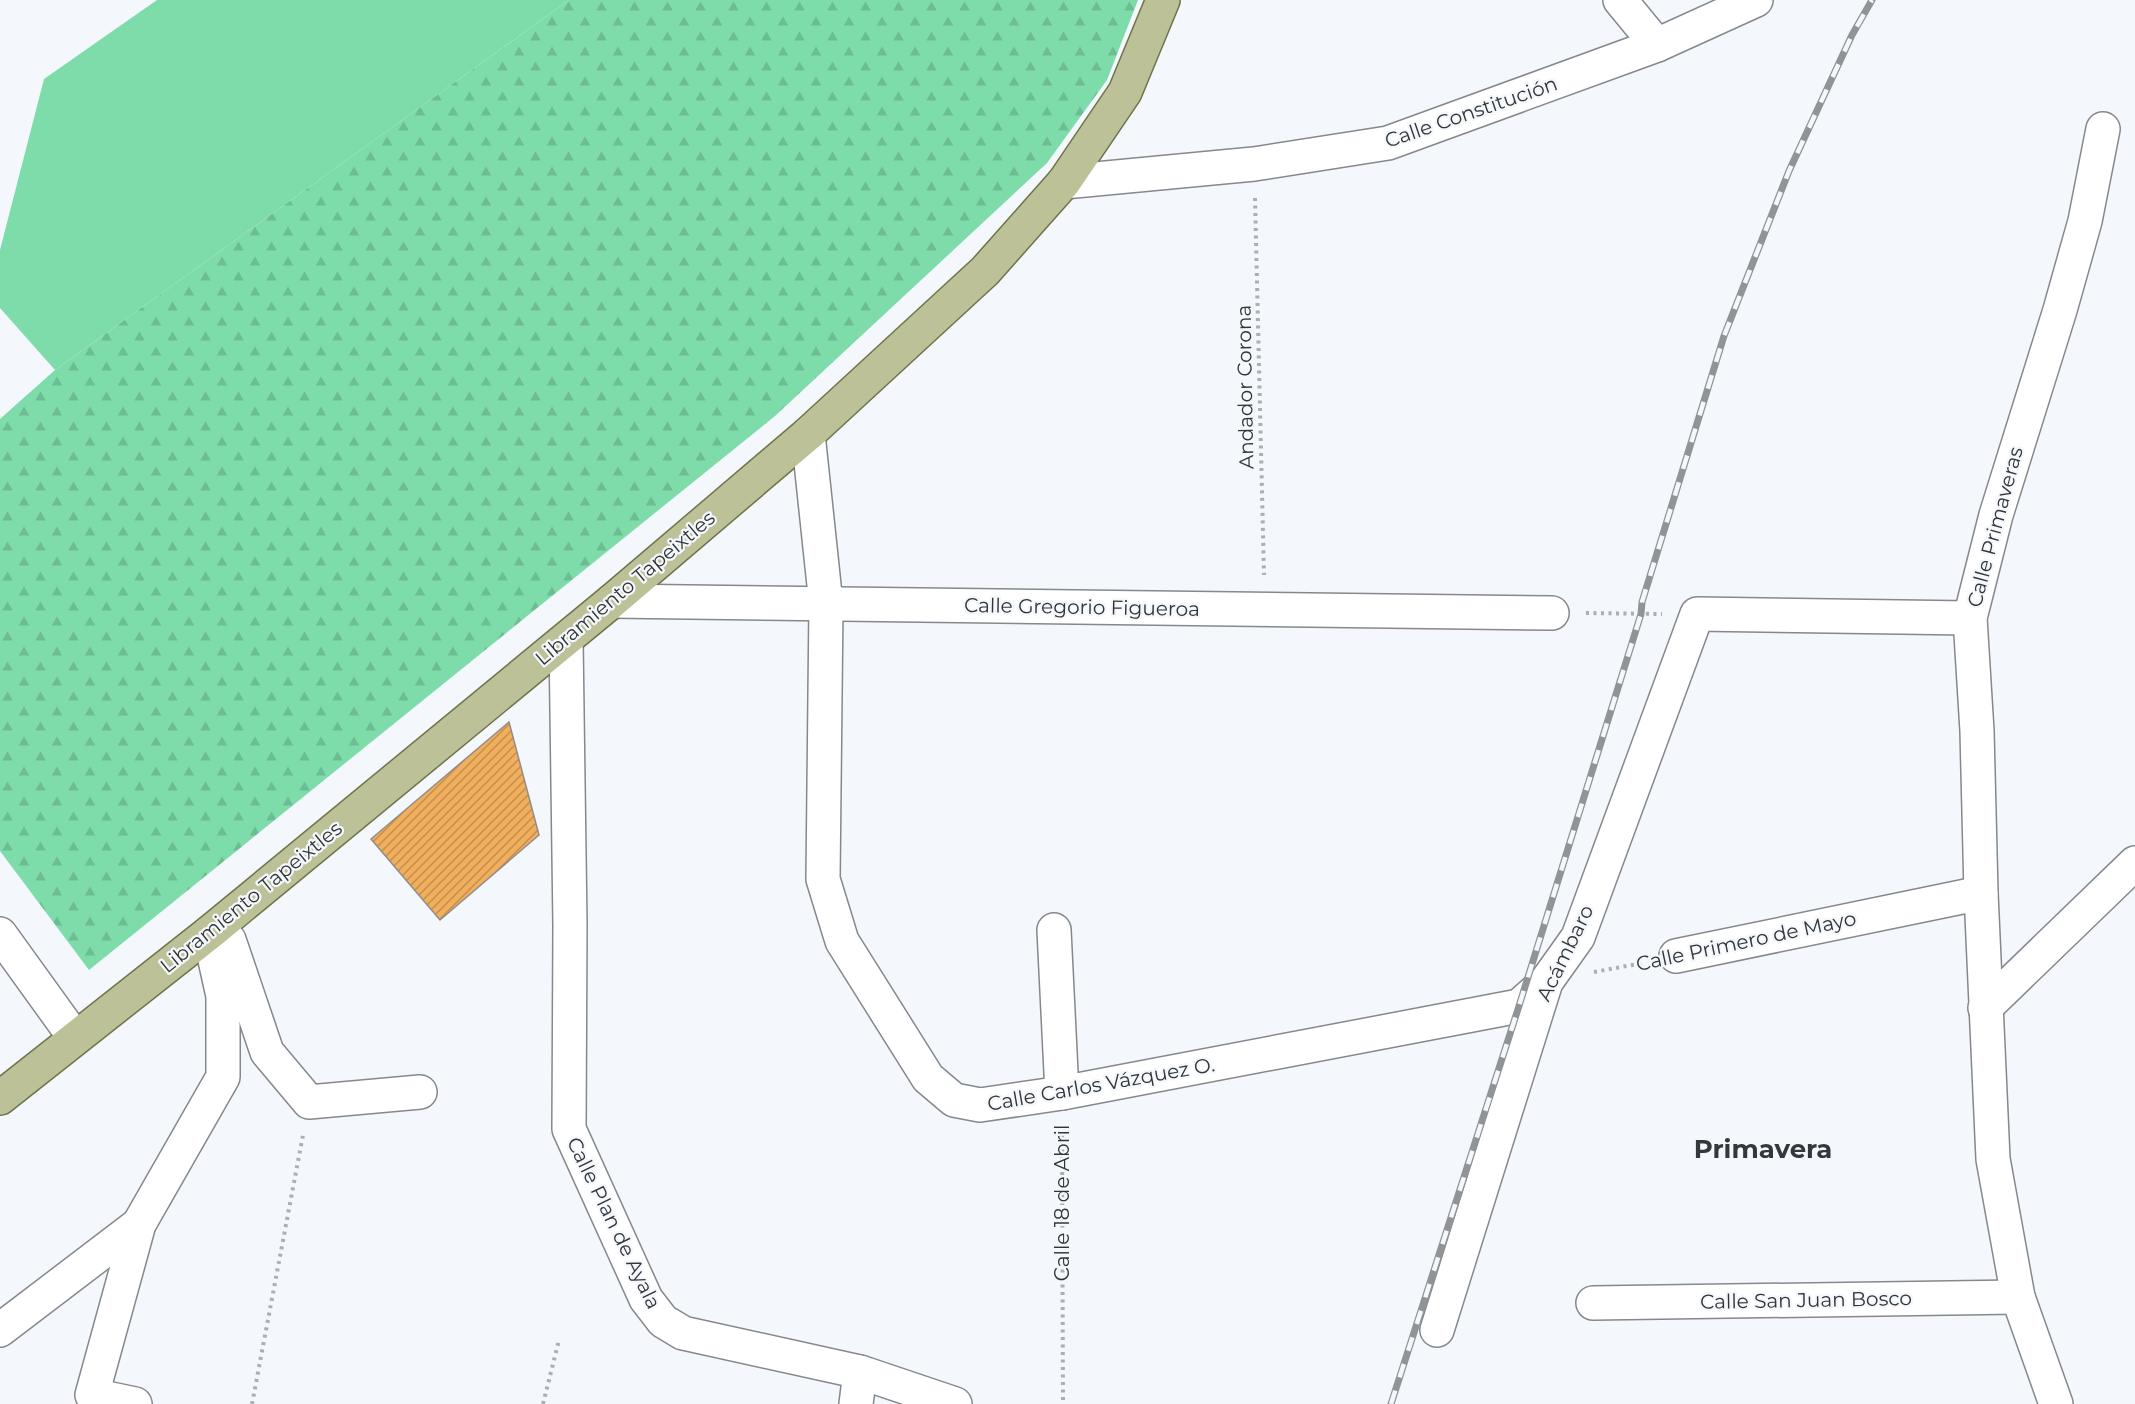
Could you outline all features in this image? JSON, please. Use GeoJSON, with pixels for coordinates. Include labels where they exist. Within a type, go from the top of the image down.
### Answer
{"type":"FeatureCollection","features":[{"type":"Feature","properties":{"kind":"main road","name":"Libramiento Tapeixtles"},"geometry":{"type":"LineString","coordinates":[[0,1098],[216,927],[612,602],[808,434],[986,271],[1064,182],[1125,92],[1163,0]]}},
{"type":"Feature","properties":{"kind":"street"},"geometry":{"type":"LineString","coordinates":[[1620,0],[1657,45]]}},
{"type":"Feature","properties":{"kind":"street","name":"Calle Constitución"},"geometry":{"type":"LineString","coordinates":[[1064,182],[1254,164],[1388,143],[1657,45],[1756,0]]}},
{"type":"Feature","properties":{"kind":"street","name":"Calle Primaveras"},"geometry":{"type":"LineString","coordinates":[[2056,1404],[2018,1297],[1993,1160],[1985,1008],[1977,730],[1970,618],[1996,515],[2060,310],[2085,221],[2103,129]]}},
{"type":"Feature","properties":{"kind":"street","name":"Calle Carlos Vázquez O."},"geometry":{"type":"LineString","coordinates":[[808,434],[825,604],[822,879],[842,941],[928,1078],[954,1100],[980,1105],[1062,1094],[1519,1006],[1546,982]]}},
{"type":"Feature","properties":{"kind":"street","name":"Calle Gregorio Figueroa"},"geometry":{"type":"LineString","coordinates":[[612,602],[1552,613]]}},
{"type":"Feature","properties":{"kind":"street","name":"Acámbaro"},"geometry":{"type":"LineString","coordinates":[[1437,1330],[1546,982],[1578,937],[1697,614],[1970,618]]}},
{"type":"Feature","properties":{"kind":"street","name":"Calle Plan de Ayala"},"geometry":{"type":"LineString","coordinates":[[566,640],[570,925],[569,1129],[646,1299],[663,1321],[683,1333],[860,1372],[955,1404]]}},
{"type":"Feature","properties":{"kind":"street"},"geometry":{"type":"LineString","coordinates":[[1985,1008],[2135,863]]}},
{"type":"Feature","properties":{"kind":"street","name":"Calle Primero de Mayo"},"geometry":{"type":"LineString","coordinates":[[1676,956],[1981,893]]}},
{"type":"Feature","properties":{"kind":"street"},"geometry":{"type":"LineString","coordinates":[[216,927],[267,1052],[309,1102],[420,1092]]}},
{"type":"Feature","properties":{"kind":"street"},"geometry":{"type":"LineString","coordinates":[[135,1404],[92,1395],[139,1224],[223,1077],[223,996],[216,927]]}},
{"type":"Feature","properties":{"kind":"street"},"geometry":{"type":"LineString","coordinates":[[1054,930],[1062,1094]]}},
{"type":"Feature","properties":{"kind":"street"},"geometry":{"type":"LineString","coordinates":[[0,934],[75,1038]]}},
{"type":"Feature","properties":{"kind":"street"},"geometry":{"type":"LineString","coordinates":[[0,1330],[139,1224]]}},
{"type":"Feature","properties":{"kind":"street","name":"Calle San Juan Bosco"},"geometry":{"type":"LineString","coordinates":[[1593,1303],[2018,1297]]}},
{"type":"Feature","properties":{"kind":"street"},"geometry":{"type":"LineString","coordinates":[[856,1404],[860,1372]]}},
{"type":"Feature","properties":{"kind":"path","name":"Andador Corona"},"geometry":{"type":"LineString","coordinates":[[1254,164],[1265,609]]}},
{"type":"Feature","properties":{"kind":"path","name":"Calle Primero de Mayo"},"geometry":{"type":"LineString","coordinates":[[1546,982],[1676,956]]}},
{"type":"Feature","properties":{"kind":"path","name":"Calle 18 de Abril"},"geometry":{"type":"LineString","coordinates":[[1062,1094],[1063,1404]]}},
{"type":"Feature","properties":{"kind":"path"},"geometry":{"type":"LineString","coordinates":[[252,1404],[309,1102]]}},
{"type":"Feature","properties":{"kind":"path"},"geometry":{"type":"LineString","coordinates":[[543,1404],[559,1340]]}},
{"type":"Feature","properties":{"kind":"green space"},"geometry":{"type":"Polygon","coordinates":[[[157,0],[569,0],[55,370],[0,308],[0,250],[44,79],[157,0]]]}},
{"type":"Feature","properties":{"kind":"green space"},"geometry":{"type":"Polygon","coordinates":[[[569,0],[1138,0],[1107,80],[1047,163],[775,416],[89,970],[0,851],[0,419],[55,370],[569,0]]]}},
{"type":"Feature","properties":{"kind":"building"},"geometry":{"type":"Polygon","coordinates":[[[509,722],[539,835],[440,920],[371,839],[509,722]]]}},
{"type":"Feature","properties":{"kind":"railway"},"geometry":{"type":"LineString","coordinates":[[1391,1404],[1519,1006],[1641,614],[1642,602],[1724,336],[1789,171],[1852,35],[1872,0]]}},
{"type":"Feature","properties":{"kind":"district","name":"Primavera"},"geometry":{"type":"Point","coordinates":[1763,1149]}}]}
